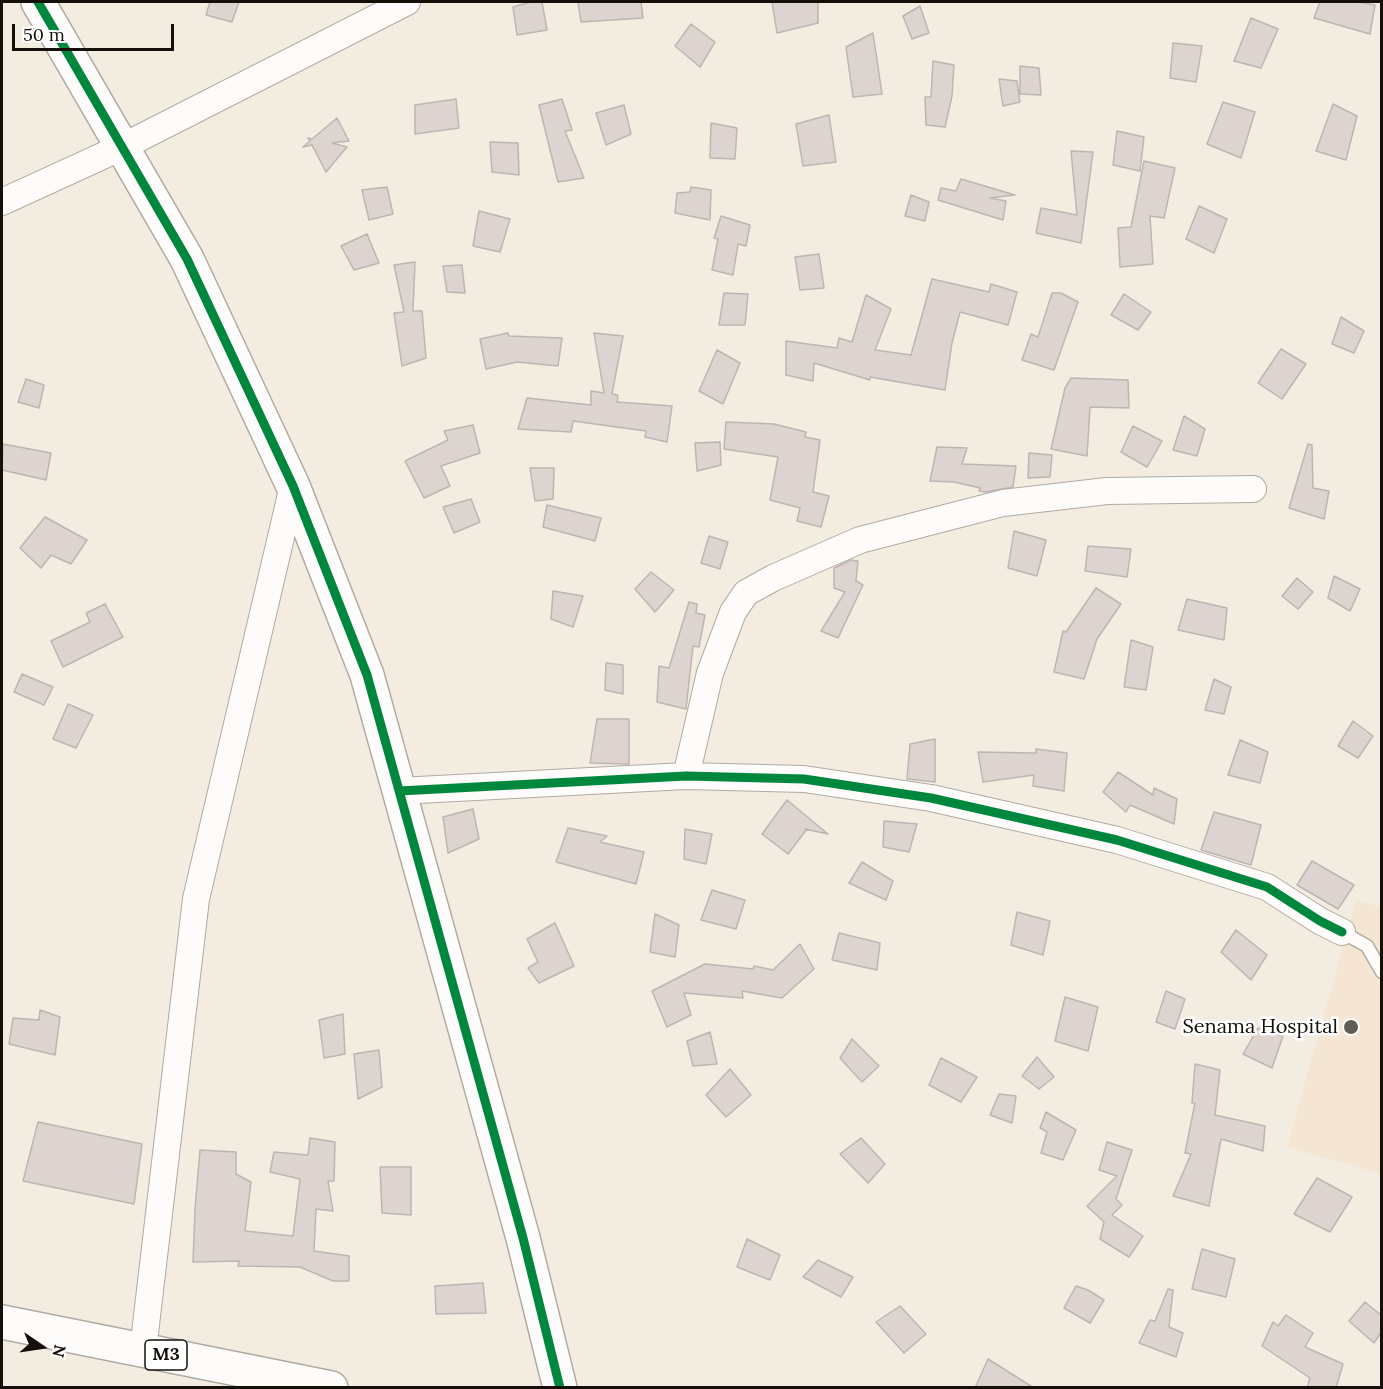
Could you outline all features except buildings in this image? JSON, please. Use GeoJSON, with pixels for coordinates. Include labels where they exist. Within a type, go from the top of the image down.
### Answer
{"type":"FeatureCollection","features":[{"type":"Feature","properties":{"kind":"street"},"geometry":{"type":"LineString","coordinates":[[38,2],[187,259],[292,486],[351,631],[367,675],[523,1238],[560,1388]]}},
{"type":"Feature","properties":{"kind":"street"},"geometry":{"type":"LineString","coordinates":[[2,202],[122,147],[407,2]]}},
{"type":"Feature","properties":{"kind":"street"},"geometry":{"type":"LineString","coordinates":[[143,1350],[196,899],[292,486]]}},
{"type":"Feature","properties":{"kind":"street"},"geometry":{"type":"LineString","coordinates":[[686,776],[710,673],[733,612],[746,593],[773,578],[860,540],[1003,503],[1107,491],[1253,489]]}},
{"type":"Feature","properties":{"kind":"street"},"geometry":{"type":"LineString","coordinates":[[399,791],[686,776],[804,779],[931,798],[1117,840],[1267,887],[1320,921],[1342,932]]}},
{"type":"Feature","properties":{"kind":"street","name":"M3"},"geometry":{"type":"LineString","coordinates":[[2,1322],[143,1350],[268,1381],[331,1388]]}},
{"type":"Feature","properties":{"kind":"lane"},"geometry":{"type":"LineString","coordinates":[[1342,932],[1367,946],[1382,972]]}},
{"type":"Feature","properties":{"kind":"shaded area","name":"Senama Hospital"},"geometry":{"type":"Polygon","coordinates":[[[1356,900],[1381,907],[1381,1174],[1287,1147],[1356,900]]]}},
{"type":"Feature","properties":{"kind":"cycle path"},"geometry":{"type":"LineString","coordinates":[[38,2],[187,259],[293,486],[367,675],[523,1238],[560,1388]]}},
{"type":"Feature","properties":{"kind":"cycle path"},"geometry":{"type":"LineString","coordinates":[[399,791],[686,776],[804,779],[931,798],[1117,840],[1267,887],[1320,921],[1342,932]]}},
{"type":"Feature","properties":{"kind":"place","name":"Senama Hospital"},"geometry":{"type":"Point","coordinates":[1351,1027]}}]}
